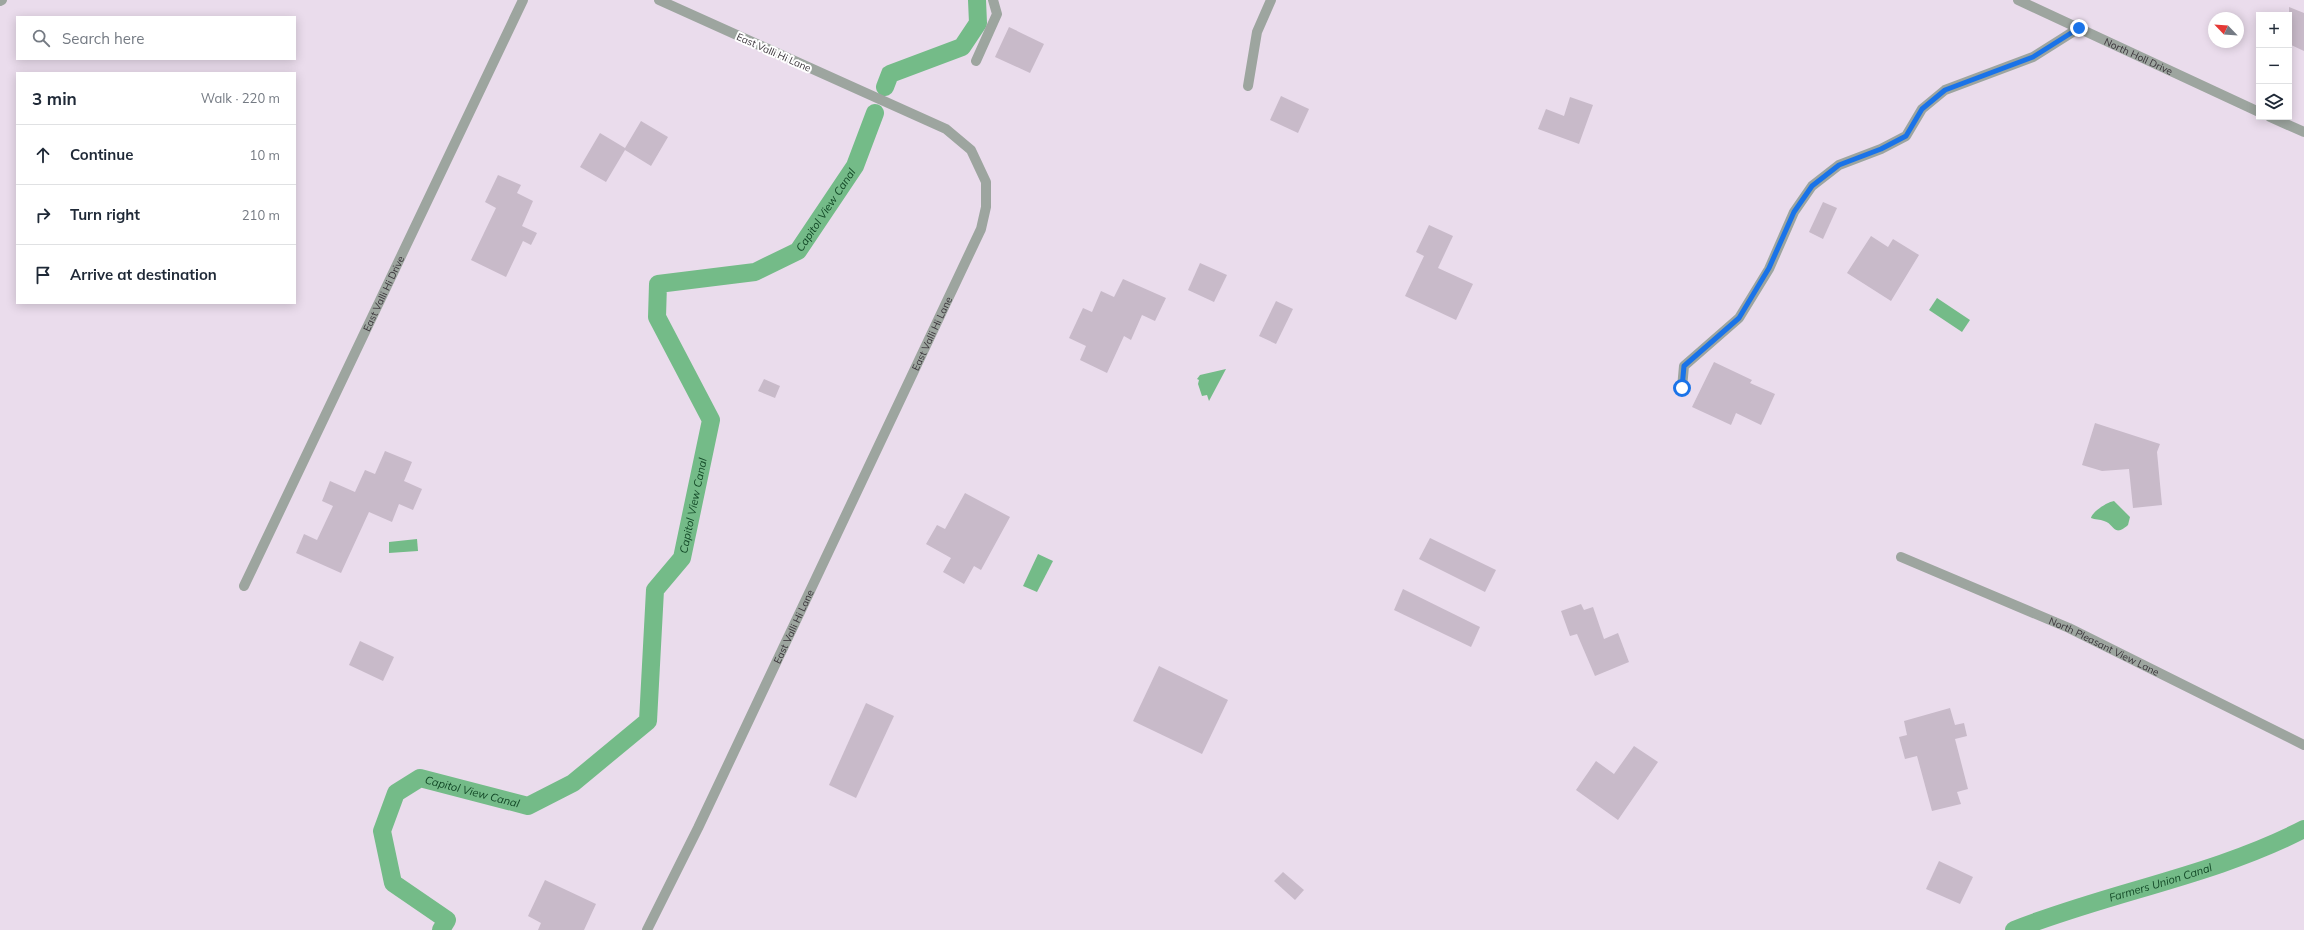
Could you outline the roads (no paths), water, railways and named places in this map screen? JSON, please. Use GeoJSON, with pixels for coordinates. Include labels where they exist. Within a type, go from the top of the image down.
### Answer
{"type":"FeatureCollection","features":[{"type":"Feature","properties":{"kind":"street","name":"East Valli Hi Drive"},"geometry":{"type":"LineString","coordinates":[[244,586],[523,0]]}},
{"type":"Feature","properties":{"kind":"street","name":"East Valli Hi Lane"},"geometry":{"type":"LineString","coordinates":[[647,930],[698,828],[981,229],[986,207],[986,182],[971,150],[946,130],[659,0]]}},
{"type":"Feature","properties":{"kind":"street"},"geometry":{"type":"LineString","coordinates":[[976,61],[997,14],[993,0]]}},
{"type":"Feature","properties":{"kind":"street"},"geometry":{"type":"LineString","coordinates":[[1248,86],[1257,32],[1271,0]]}},
{"type":"Feature","properties":{"kind":"street","name":"North Holl Drive"},"geometry":{"type":"LineString","coordinates":[[2018,0],[2256,111]]}},
{"type":"Feature","properties":{"kind":"street"},"geometry":{"type":"LineString","coordinates":[[1682,388],[1684,366],[1739,318],[1769,268],[1794,212],[1812,186],[1839,165],[1881,149],[1906,136],[1922,109],[1945,90],[2033,57],[2079,28]]}},
{"type":"Feature","properties":{"kind":"street"},"geometry":{"type":"LineString","coordinates":[[2277,120],[2304,132]]}},
{"type":"Feature","properties":{"kind":"street","name":"North Pleasant View Lane"},"geometry":{"type":"LineString","coordinates":[[1901,557],[2069,628],[2304,745]]}},
{"type":"Feature","properties":{"kind":"waterway","name":"Capitol View Canal"},"geometry":{"type":"LineString","coordinates":[[885,87],[890,74],[962,47],[978,23],[977,0]]}},
{"type":"Feature","properties":{"kind":"waterway","name":"Capitol View Canal"},"geometry":{"type":"LineString","coordinates":[[441,930],[447,920],[393,883],[382,831],[396,793],[420,778],[528,806],[573,783],[648,721],[655,590],[682,558],[711,420],[657,317],[658,284],[755,272],[798,251],[855,166],[875,113]]}},
{"type":"Feature","properties":{"kind":"waterway","name":"Farmers Union Canal"},"geometry":{"type":"LineString","coordinates":[[2014,930],[2087,905],[2197,872],[2269,845],[2304,829]]}}]}
